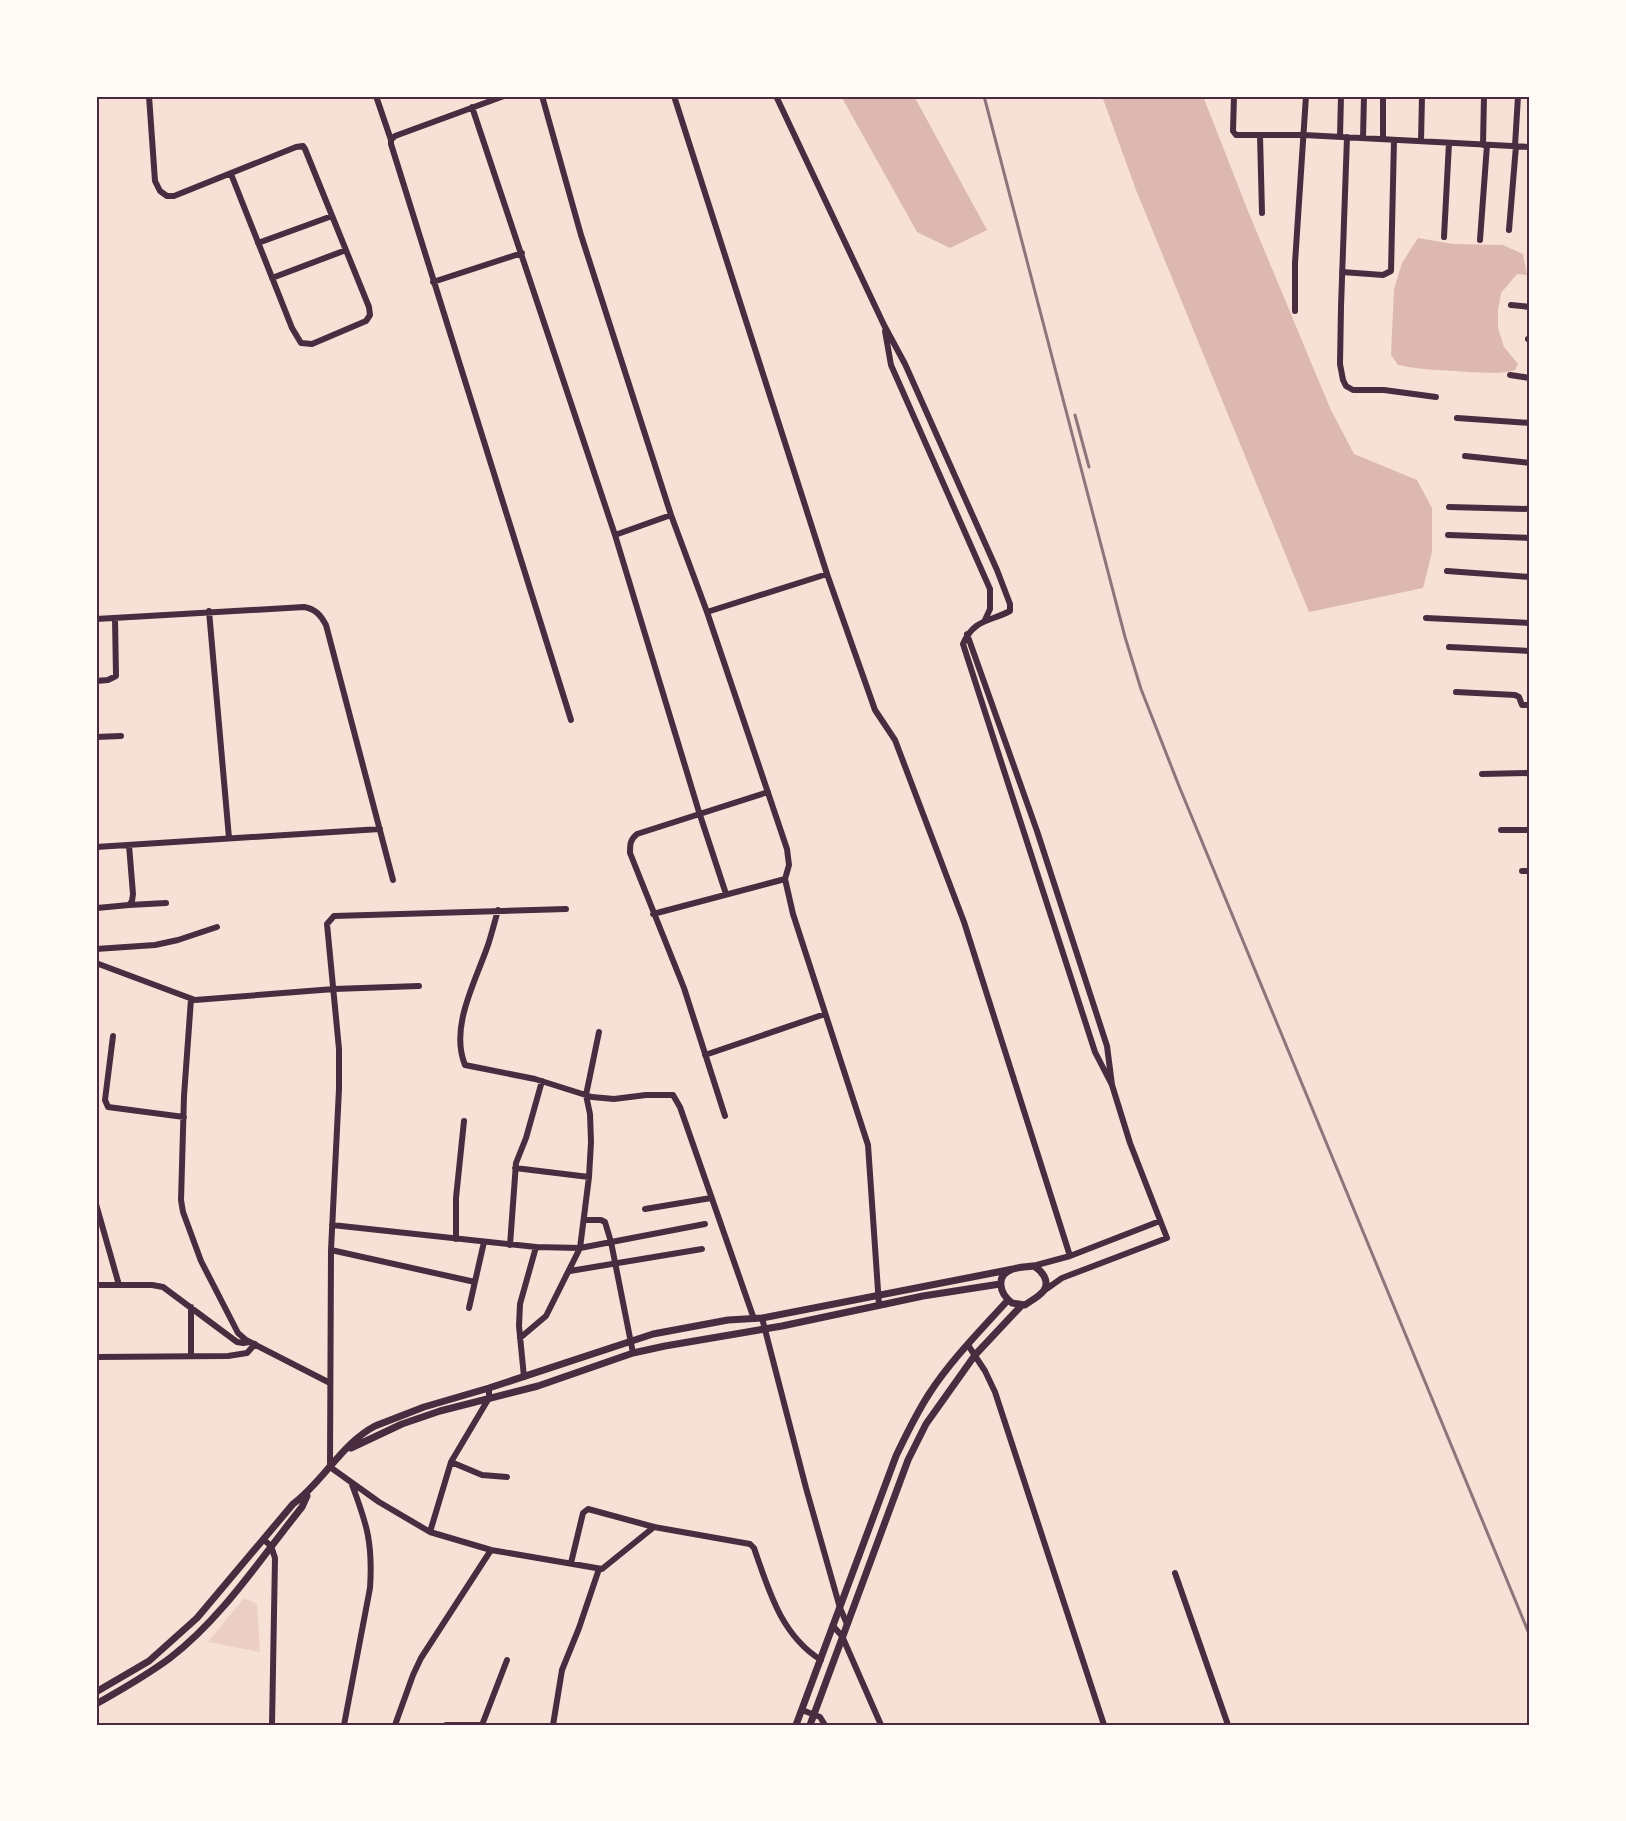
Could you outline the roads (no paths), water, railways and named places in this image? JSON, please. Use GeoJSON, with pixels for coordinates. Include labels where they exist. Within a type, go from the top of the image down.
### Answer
{"type":"FeatureCollection","features":[{"type":"Feature","properties":{"kind":"street"},"geometry":{"type":"LineString","coordinates":[[149,96],[155,182],[160,191],[167,196],[174,196],[303,146],[369,308],[369,318],[366,321],[312,344],[302,343],[292,328],[231,174]]}},
{"type":"Feature","properties":{"kind":"street"},"geometry":{"type":"LineString","coordinates":[[376,96],[392,140],[392,148],[433,282],[571,720]]}},
{"type":"Feature","properties":{"kind":"street"},"geometry":{"type":"LineString","coordinates":[[392,140],[395,136],[504,96]]}},
{"type":"Feature","properties":{"kind":"street"},"geometry":{"type":"LineString","coordinates":[[542,96],[581,235],[671,515],[707,612],[787,849],[789,865],[785,879],[793,914],[869,1150],[879,1305]]}},
{"type":"Feature","properties":{"kind":"street"},"geometry":{"type":"LineString","coordinates":[[674,96],[827,574],[875,710],[895,740],[964,922],[1070,1256]]}},
{"type":"Feature","properties":{"kind":"street"},"geometry":{"type":"LineString","coordinates":[[776,96],[884,325],[905,363],[1010,604],[1010,611],[985,620],[968,634],[963,644],[1095,1053],[1112,1085]]}},
{"type":"Feature","properties":{"kind":"street"},"geometry":{"type":"LineString","coordinates":[[1234,96],[1234,133],[1236,135],[1304,135],[1530,147]]}},
{"type":"Feature","properties":{"kind":"street"},"geometry":{"type":"LineString","coordinates":[[1295,311],[1295,263],[1306,96]]}},
{"type":"Feature","properties":{"kind":"street"},"geometry":{"type":"LineString","coordinates":[[1340,137],[1341,96]]}},
{"type":"Feature","properties":{"kind":"street"},"geometry":{"type":"LineString","coordinates":[[1363,138],[1364,96]]}},
{"type":"Feature","properties":{"kind":"street"},"geometry":{"type":"LineString","coordinates":[[1383,96],[1383,139]]}},
{"type":"Feature","properties":{"kind":"street"},"geometry":{"type":"LineString","coordinates":[[1421,141],[1422,96]]}},
{"type":"Feature","properties":{"kind":"street"},"geometry":{"type":"LineString","coordinates":[[1480,240],[1485,145],[1484,96]]}},
{"type":"Feature","properties":{"kind":"street"},"geometry":{"type":"LineString","coordinates":[[1509,231],[1518,96]]}},
{"type":"Feature","properties":{"kind":"street"},"geometry":{"type":"LineString","coordinates":[[472,107],[615,535],[726,894]]}},
{"type":"Feature","properties":{"kind":"street"},"geometry":{"type":"LineString","coordinates":[[1260,135],[1263,213]]}},
{"type":"Feature","properties":{"kind":"street"},"geometry":{"type":"LineString","coordinates":[[1347,137],[1340,364],[1346,386],[1353,390],[1384,390],[1436,397]]}},
{"type":"Feature","properties":{"kind":"street"},"geometry":{"type":"LineString","coordinates":[[1342,272],[1383,275],[1391,271],[1394,140]]}},
{"type":"Feature","properties":{"kind":"street"},"geometry":{"type":"LineString","coordinates":[[1444,237],[1449,143]]}},
{"type":"Feature","properties":{"kind":"street"},"geometry":{"type":"LineString","coordinates":[[258,243],[332,216]]}},
{"type":"Feature","properties":{"kind":"street"},"geometry":{"type":"LineString","coordinates":[[272,278],[346,250]]}},
{"type":"Feature","properties":{"kind":"street"},"geometry":{"type":"LineString","coordinates":[[433,282],[522,253]]}},
{"type":"Feature","properties":{"kind":"street"},"geometry":{"type":"LineString","coordinates":[[1511,305],[1530,307]]}},
{"type":"Feature","properties":{"kind":"street"},"geometry":{"type":"LineString","coordinates":[[884,325],[891,365],[990,589],[990,609],[985,620]]}},
{"type":"Feature","properties":{"kind":"street"},"geometry":{"type":"LineString","coordinates":[[1509,375],[1530,378]]}},
{"type":"Feature","properties":{"kind":"street"},"geometry":{"type":"LineString","coordinates":[[1457,418],[1530,423]]}},
{"type":"Feature","properties":{"kind":"street"},"geometry":{"type":"LineString","coordinates":[[1465,456],[1530,463]]}},
{"type":"Feature","properties":{"kind":"street"},"geometry":{"type":"LineString","coordinates":[[953,505],[965,499]]}},
{"type":"Feature","properties":{"kind":"street"},"geometry":{"type":"LineString","coordinates":[[1449,507],[1530,509]]}},
{"type":"Feature","properties":{"kind":"street"},"geometry":{"type":"LineString","coordinates":[[615,535],[671,515]]}},
{"type":"Feature","properties":{"kind":"street"},"geometry":{"type":"LineString","coordinates":[[1448,535],[1530,538]]}},
{"type":"Feature","properties":{"kind":"street"},"geometry":{"type":"LineString","coordinates":[[1447,572],[1530,577]]}},
{"type":"Feature","properties":{"kind":"street"},"geometry":{"type":"LineString","coordinates":[[707,612],[827,574]]}},
{"type":"Feature","properties":{"kind":"street"},"geometry":{"type":"LineString","coordinates":[[96,619],[303,607],[312,608],[318,613],[326,625],[393,880]]}},
{"type":"Feature","properties":{"kind":"street"},"geometry":{"type":"LineString","coordinates":[[209,611],[229,838]]}},
{"type":"Feature","properties":{"kind":"street"},"geometry":{"type":"LineString","coordinates":[[96,681],[108,680],[116,676],[115,618]]}},
{"type":"Feature","properties":{"kind":"street"},"geometry":{"type":"LineString","coordinates":[[1426,618],[1530,623]]}},
{"type":"Feature","properties":{"kind":"street"},"geometry":{"type":"LineString","coordinates":[[810,1725],[908,1460],[926,1424],[975,1355],[1021,1306],[1062,1278],[1166,1239],[1130,1143],[1112,1085],[1107,1046],[1037,831],[968,634]]}},
{"type":"Feature","properties":{"kind":"street"},"geometry":{"type":"LineString","coordinates":[[1449,647],[1530,651]]}},
{"type":"Feature","properties":{"kind":"street"},"geometry":{"type":"LineString","coordinates":[[1456,692],[1515,695],[1519,697],[1522,705],[1530,705]]}},
{"type":"Feature","properties":{"kind":"street"},"geometry":{"type":"LineString","coordinates":[[96,737],[121,736]]}},
{"type":"Feature","properties":{"kind":"street"},"geometry":{"type":"LineString","coordinates":[[1482,774],[1530,773]]}},
{"type":"Feature","properties":{"kind":"street"},"geometry":{"type":"LineString","coordinates":[[725,1116],[684,988],[630,853],[630,844],[632,838],[637,834],[699,812],[768,792]]}},
{"type":"Feature","properties":{"kind":"street"},"geometry":{"type":"LineString","coordinates":[[96,847],[380,829]]}},
{"type":"Feature","properties":{"kind":"street"},"geometry":{"type":"LineString","coordinates":[[1501,830],[1530,830]]}},
{"type":"Feature","properties":{"kind":"street"},"geometry":{"type":"LineString","coordinates":[[129,845],[133,894],[129,905]]}},
{"type":"Feature","properties":{"kind":"street"},"geometry":{"type":"LineString","coordinates":[[1522,871],[1530,871]]}},
{"type":"Feature","properties":{"kind":"street"},"geometry":{"type":"LineString","coordinates":[[653,914],[785,879]]}},
{"type":"Feature","properties":{"kind":"street"},"geometry":{"type":"LineString","coordinates":[[97,908],[166,903]]}},
{"type":"Feature","properties":{"kind":"street"},"geometry":{"type":"LineString","coordinates":[[330,1467],[331,1250],[339,1049],[327,924],[334,916],[566,909]]}},
{"type":"Feature","properties":{"kind":"street"},"geometry":{"type":"LineString","coordinates":[[498,910],[489,942],[468,994],[461,1032],[463,1062],[469,1067],[542,1082],[586,1095],[614,1099],[672,1095],[680,1107],[754,1319]]}},
{"type":"Feature","properties":{"kind":"street"},"geometry":{"type":"LineString","coordinates":[[96,949],[155,945],[217,927]]}},
{"type":"Feature","properties":{"kind":"street"},"geometry":{"type":"LineString","coordinates":[[96,963],[198,1000],[334,989],[419,986]]}},
{"type":"Feature","properties":{"kind":"street"},"geometry":{"type":"LineString","coordinates":[[191,999],[184,1117],[181,1200],[183,1212],[201,1261],[240,1335],[330,1383]]}},
{"type":"Feature","properties":{"kind":"street"},"geometry":{"type":"LineString","coordinates":[[705,1055],[825,1014]]}},
{"type":"Feature","properties":{"kind":"street"},"geometry":{"type":"LineString","coordinates":[[520,1338],[546,1316],[580,1248],[589,1177],[591,1130],[586,1095],[599,1032]]}},
{"type":"Feature","properties":{"kind":"street"},"geometry":{"type":"LineString","coordinates":[[112,1036],[105,1100],[108,1107],[184,1117]]}},
{"type":"Feature","properties":{"kind":"street"},"geometry":{"type":"LineString","coordinates":[[510,1245],[515,1168],[542,1082]]}},
{"type":"Feature","properties":{"kind":"street"},"geometry":{"type":"LineString","coordinates":[[456,1239],[456,1198],[464,1121]]}},
{"type":"Feature","properties":{"kind":"street"},"geometry":{"type":"LineString","coordinates":[[515,1168],[589,1177]]}},
{"type":"Feature","properties":{"kind":"street"},"geometry":{"type":"LineString","coordinates":[[645,1209],[711,1198]]}},
{"type":"Feature","properties":{"kind":"street"},"geometry":{"type":"LineString","coordinates":[[96,1204],[119,1285]]}},
{"type":"Feature","properties":{"kind":"street"},"geometry":{"type":"LineString","coordinates":[[584,1220],[605,1222],[612,1242],[633,1353]]}},
{"type":"Feature","properties":{"kind":"street"},"geometry":{"type":"LineString","coordinates":[[96,1692],[149,1661],[197,1618],[293,1504],[308,1493],[344,1451],[375,1426],[424,1407],[653,1334],[728,1320],[762,1318],[1033,1266],[1070,1256],[1160,1221]]}},
{"type":"Feature","properties":{"kind":"street"},"geometry":{"type":"LineString","coordinates":[[332,1225],[510,1245],[580,1248],[705,1224]]}},
{"type":"Feature","properties":{"kind":"street"},"geometry":{"type":"LineString","coordinates":[[469,1308],[484,1242]]}},
{"type":"Feature","properties":{"kind":"street"},"geometry":{"type":"LineString","coordinates":[[524,1377],[520,1338],[520,1304],[536,1247]]}},
{"type":"Feature","properties":{"kind":"street"},"geometry":{"type":"LineString","coordinates":[[570,1271],[702,1249]]}},
{"type":"Feature","properties":{"kind":"street"},"geometry":{"type":"LineString","coordinates":[[331,1250],[475,1282]]}},
{"type":"Feature","properties":{"kind":"street"},"geometry":{"type":"LineString","coordinates":[[1033,1266],[1043,1273],[1047,1282],[1045,1290]]}},
{"type":"Feature","properties":{"kind":"street"},"geometry":{"type":"LineString","coordinates":[[1000,1284],[1004,1275],[1013,1269]]}},
{"type":"Feature","properties":{"kind":"street"},"geometry":{"type":"LineString","coordinates":[[1000,1284],[1008,1300],[1021,1306]]}},
{"type":"Feature","properties":{"kind":"street"},"geometry":{"type":"LineString","coordinates":[[344,1451],[402,1424],[448,1408],[538,1386],[633,1353],[766,1330],[879,1305],[1000,1284]]}},
{"type":"Feature","properties":{"kind":"street"},"geometry":{"type":"LineString","coordinates":[[96,1285],[158,1286],[166,1289],[237,1342],[253,1343]]}},
{"type":"Feature","properties":{"kind":"street"},"geometry":{"type":"LineString","coordinates":[[796,1725],[896,1456],[909,1428],[930,1393],[1008,1300]]}},
{"type":"Feature","properties":{"kind":"street"},"geometry":{"type":"LineString","coordinates":[[190,1307],[191,1356]]}},
{"type":"Feature","properties":{"kind":"street"},"geometry":{"type":"LineString","coordinates":[[762,1318],[806,1488],[840,1608],[847,1624]]}},
{"type":"Feature","properties":{"kind":"street"},"geometry":{"type":"LineString","coordinates":[[96,1357],[241,1354],[249,1352],[253,1343]]}},
{"type":"Feature","properties":{"kind":"street"},"geometry":{"type":"LineString","coordinates":[[968,1345],[995,1392],[1104,1725]]}},
{"type":"Feature","properties":{"kind":"street"},"geometry":{"type":"LineString","coordinates":[[430,1532],[451,1462],[489,1398],[489,1388]]}},
{"type":"Feature","properties":{"kind":"street"},"geometry":{"type":"LineString","coordinates":[[451,1462],[477,1473],[507,1478]]}},
{"type":"Feature","properties":{"kind":"street"},"geometry":{"type":"LineString","coordinates":[[330,1467],[402,1517],[430,1532],[491,1550],[598,1569],[611,1563],[654,1527]]}},
{"type":"Feature","properties":{"kind":"street"},"geometry":{"type":"LineString","coordinates":[[344,1725],[371,1572],[367,1525],[351,1482]]}},
{"type":"Feature","properties":{"kind":"street"},"geometry":{"type":"LineString","coordinates":[[96,1704],[169,1659],[188,1642],[225,1603],[271,1546],[302,1507],[308,1493]]}},
{"type":"Feature","properties":{"kind":"street"},"geometry":{"type":"LineString","coordinates":[[571,1563],[584,1513],[588,1509],[654,1527],[750,1544],[754,1548],[788,1630],[809,1653],[821,1660]]}},
{"type":"Feature","properties":{"kind":"street"},"geometry":{"type":"LineString","coordinates":[[264,1540],[271,1546],[275,1558],[272,1725]]}},
{"type":"Feature","properties":{"kind":"street"},"geometry":{"type":"LineString","coordinates":[[395,1725],[421,1658],[491,1550]]}},
{"type":"Feature","properties":{"kind":"street"},"geometry":{"type":"LineString","coordinates":[[553,1725],[562,1670],[579,1628],[598,1569]]}},
{"type":"Feature","properties":{"kind":"street"},"geometry":{"type":"LineString","coordinates":[[1175,1573],[1228,1725]]}},
{"type":"Feature","properties":{"kind":"street"},"geometry":{"type":"LineString","coordinates":[[833,1626],[842,1636],[881,1725]]}},
{"type":"Feature","properties":{"kind":"street"},"geometry":{"type":"LineString","coordinates":[[446,1725],[481,1725],[507,1660]]}},
{"type":"Feature","properties":{"kind":"street"},"geometry":{"type":"LineString","coordinates":[[802,1710],[814,1713],[825,1725]]}},
{"type":"Feature","properties":{"kind":"railway"},"geometry":{"type":"LineString","coordinates":[[984,96],[1125,637],[1141,689],[1530,1636]]}},
{"type":"Feature","properties":{"kind":"railway"},"geometry":{"type":"LineString","coordinates":[[1075,415],[1089,467]]}}]}
